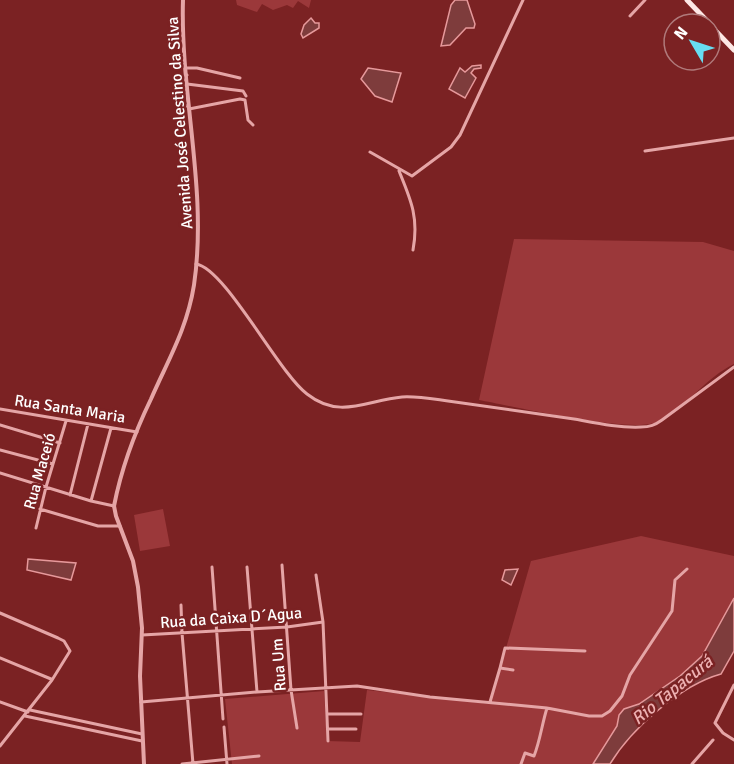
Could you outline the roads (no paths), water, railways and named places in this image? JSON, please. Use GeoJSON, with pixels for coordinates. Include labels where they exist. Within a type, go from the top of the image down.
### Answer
{"type":"FeatureCollection","features":[{"type":"Feature","properties":{"kind":"main road"},"geometry":{"type":"LineString","coordinates":[[687,0],[698,12]]}},
{"type":"Feature","properties":{"kind":"main road"},"geometry":{"type":"LineString","coordinates":[[722,37],[734,50]]}},
{"type":"Feature","properties":{"kind":"street","name":"Avenida José Celestino da Silva"},"geometry":{"type":"LineString","coordinates":[[114,506],[137,432],[186,323],[196,264],[199,213],[187,84],[183,0]]}},
{"type":"Feature","properties":{"kind":"street"},"geometry":{"type":"LineString","coordinates":[[370,152],[410,176],[416,175],[456,141],[523,0]]}},
{"type":"Feature","properties":{"kind":"street"},"geometry":{"type":"LineString","coordinates":[[630,16],[645,0]]}},
{"type":"Feature","properties":{"kind":"street"},"geometry":{"type":"LineString","coordinates":[[186,68],[197,68],[240,78]]}},
{"type":"Feature","properties":{"kind":"street"},"geometry":{"type":"LineString","coordinates":[[175,80],[187,75]]}},
{"type":"Feature","properties":{"kind":"street"},"geometry":{"type":"LineString","coordinates":[[187,84],[243,91],[246,96]]}},
{"type":"Feature","properties":{"kind":"street"},"geometry":{"type":"LineString","coordinates":[[181,108],[245,100],[248,120],[253,125]]}},
{"type":"Feature","properties":{"kind":"street"},"geometry":{"type":"LineString","coordinates":[[645,151],[734,138]]}},
{"type":"Feature","properties":{"kind":"street"},"geometry":{"type":"LineString","coordinates":[[398,169],[416,219],[413,250]]}},
{"type":"Feature","properties":{"kind":"street"},"geometry":{"type":"LineString","coordinates":[[196,264],[208,268],[222,284],[298,386],[316,400],[340,408],[352,408],[394,398],[411,397],[517,410],[617,426],[644,427],[655,425],[734,366]]}},
{"type":"Feature","properties":{"kind":"street","name":"Rua Santa Maria"},"geometry":{"type":"LineString","coordinates":[[0,409],[137,432]]}},
{"type":"Feature","properties":{"kind":"street","name":"Rua Maceió"},"geometry":{"type":"LineString","coordinates":[[36,528],[66,421]]}},
{"type":"Feature","properties":{"kind":"street"},"geometry":{"type":"LineString","coordinates":[[70,495],[88,424]]}},
{"type":"Feature","properties":{"kind":"street"},"geometry":{"type":"LineString","coordinates":[[0,425],[60,443]]}},
{"type":"Feature","properties":{"kind":"street"},"geometry":{"type":"LineString","coordinates":[[91,501],[111,427]]}},
{"type":"Feature","properties":{"kind":"street"},"geometry":{"type":"LineString","coordinates":[[0,450],[53,464]]}},
{"type":"Feature","properties":{"kind":"street"},"geometry":{"type":"LineString","coordinates":[[0,473],[114,506],[137,576],[142,635],[141,702],[144,764]]}},
{"type":"Feature","properties":{"kind":"street"},"geometry":{"type":"LineString","coordinates":[[40,509],[98,526],[120,526]]}},
{"type":"Feature","properties":{"kind":"street","name":"Rua Um"},"geometry":{"type":"LineString","coordinates":[[282,565],[291,690],[297,728]]}},
{"type":"Feature","properties":{"kind":"street"},"geometry":{"type":"LineString","coordinates":[[212,567],[223,718]]}},
{"type":"Feature","properties":{"kind":"street"},"geometry":{"type":"LineString","coordinates":[[247,567],[257,692]]}},
{"type":"Feature","properties":{"kind":"street"},"geometry":{"type":"LineString","coordinates":[[141,702],[357,686],[430,697],[547,708],[596,717],[610,711],[622,696],[630,675],[672,611],[675,580],[687,569]]}},
{"type":"Feature","properties":{"kind":"street"},"geometry":{"type":"LineString","coordinates":[[316,575],[323,622],[328,741]]}},
{"type":"Feature","properties":{"kind":"street"},"geometry":{"type":"LineString","coordinates":[[181,605],[193,763]]}},
{"type":"Feature","properties":{"kind":"street"},"geometry":{"type":"LineString","coordinates":[[0,614],[57,638],[70,648],[68,656],[52,680],[0,746]]}},
{"type":"Feature","properties":{"kind":"street","name":"Rua da Caixa D´Agua"},"geometry":{"type":"LineString","coordinates":[[142,635],[287,627],[323,622]]}},
{"type":"Feature","properties":{"kind":"street"},"geometry":{"type":"LineString","coordinates":[[490,702],[505,648],[585,651]]}},
{"type":"Feature","properties":{"kind":"street"},"geometry":{"type":"LineString","coordinates":[[0,658],[52,680]]}},
{"type":"Feature","properties":{"kind":"street"},"geometry":{"type":"LineString","coordinates":[[500,668],[513,670]]}},
{"type":"Feature","properties":{"kind":"street"},"geometry":{"type":"LineString","coordinates":[[734,685],[715,723],[723,734],[734,740]]}},
{"type":"Feature","properties":{"kind":"street"},"geometry":{"type":"LineString","coordinates":[[0,702],[27,713],[142,741]]}},
{"type":"Feature","properties":{"kind":"street"},"geometry":{"type":"LineString","coordinates":[[521,764],[525,753],[534,756],[547,708]]}},
{"type":"Feature","properties":{"kind":"street"},"geometry":{"type":"LineString","coordinates":[[27,713],[142,734]]}},
{"type":"Feature","properties":{"kind":"street"},"geometry":{"type":"LineString","coordinates":[[327,714],[361,714]]}},
{"type":"Feature","properties":{"kind":"street"},"geometry":{"type":"LineString","coordinates":[[224,726],[227,764]]}},
{"type":"Feature","properties":{"kind":"street"},"geometry":{"type":"LineString","coordinates":[[328,729],[356,729]]}},
{"type":"Feature","properties":{"kind":"street"},"geometry":{"type":"LineString","coordinates":[[692,764],[713,740]]}},
{"type":"Feature","properties":{"kind":"street"},"geometry":{"type":"LineString","coordinates":[[182,764],[259,756]]}},
{"type":"Feature","properties":{"kind":"water"},"geometry":{"type":"Polygon","coordinates":[[[455,0],[467,0],[475,24],[474,28],[466,28],[450,45],[441,46],[451,5],[455,0]]]}},
{"type":"Feature","properties":{"kind":"water"},"geometry":{"type":"Polygon","coordinates":[[[311,18],[315,23],[319,23],[319,28],[303,38],[301,34],[304,25],[311,18]]]}},
{"type":"Feature","properties":{"kind":"water"},"geometry":{"type":"Polygon","coordinates":[[[481,65],[481,68],[474,69],[471,73],[476,78],[465,98],[449,89],[460,68],[465,72],[472,66],[481,65]]]}},
{"type":"Feature","properties":{"kind":"water"},"geometry":{"type":"Polygon","coordinates":[[[368,68],[401,73],[392,102],[375,96],[361,79],[368,68]]]}},
{"type":"Feature","properties":{"kind":"water"},"geometry":{"type":"Polygon","coordinates":[[[28,559],[76,563],[71,580],[27,570],[28,559]]]}},
{"type":"Feature","properties":{"kind":"water"},"geometry":{"type":"Polygon","coordinates":[[[518,569],[511,585],[502,580],[505,570],[518,569]]]}},
{"type":"Feature","properties":{"kind":"water","name":"Rio Tapacurá"},"geometry":{"type":"Polygon","coordinates":[[[734,598],[734,651],[721,674],[690,688],[658,710],[631,737],[610,764],[593,764],[617,726],[619,715],[624,709],[639,704],[680,676],[702,656],[734,598]]]}}]}
